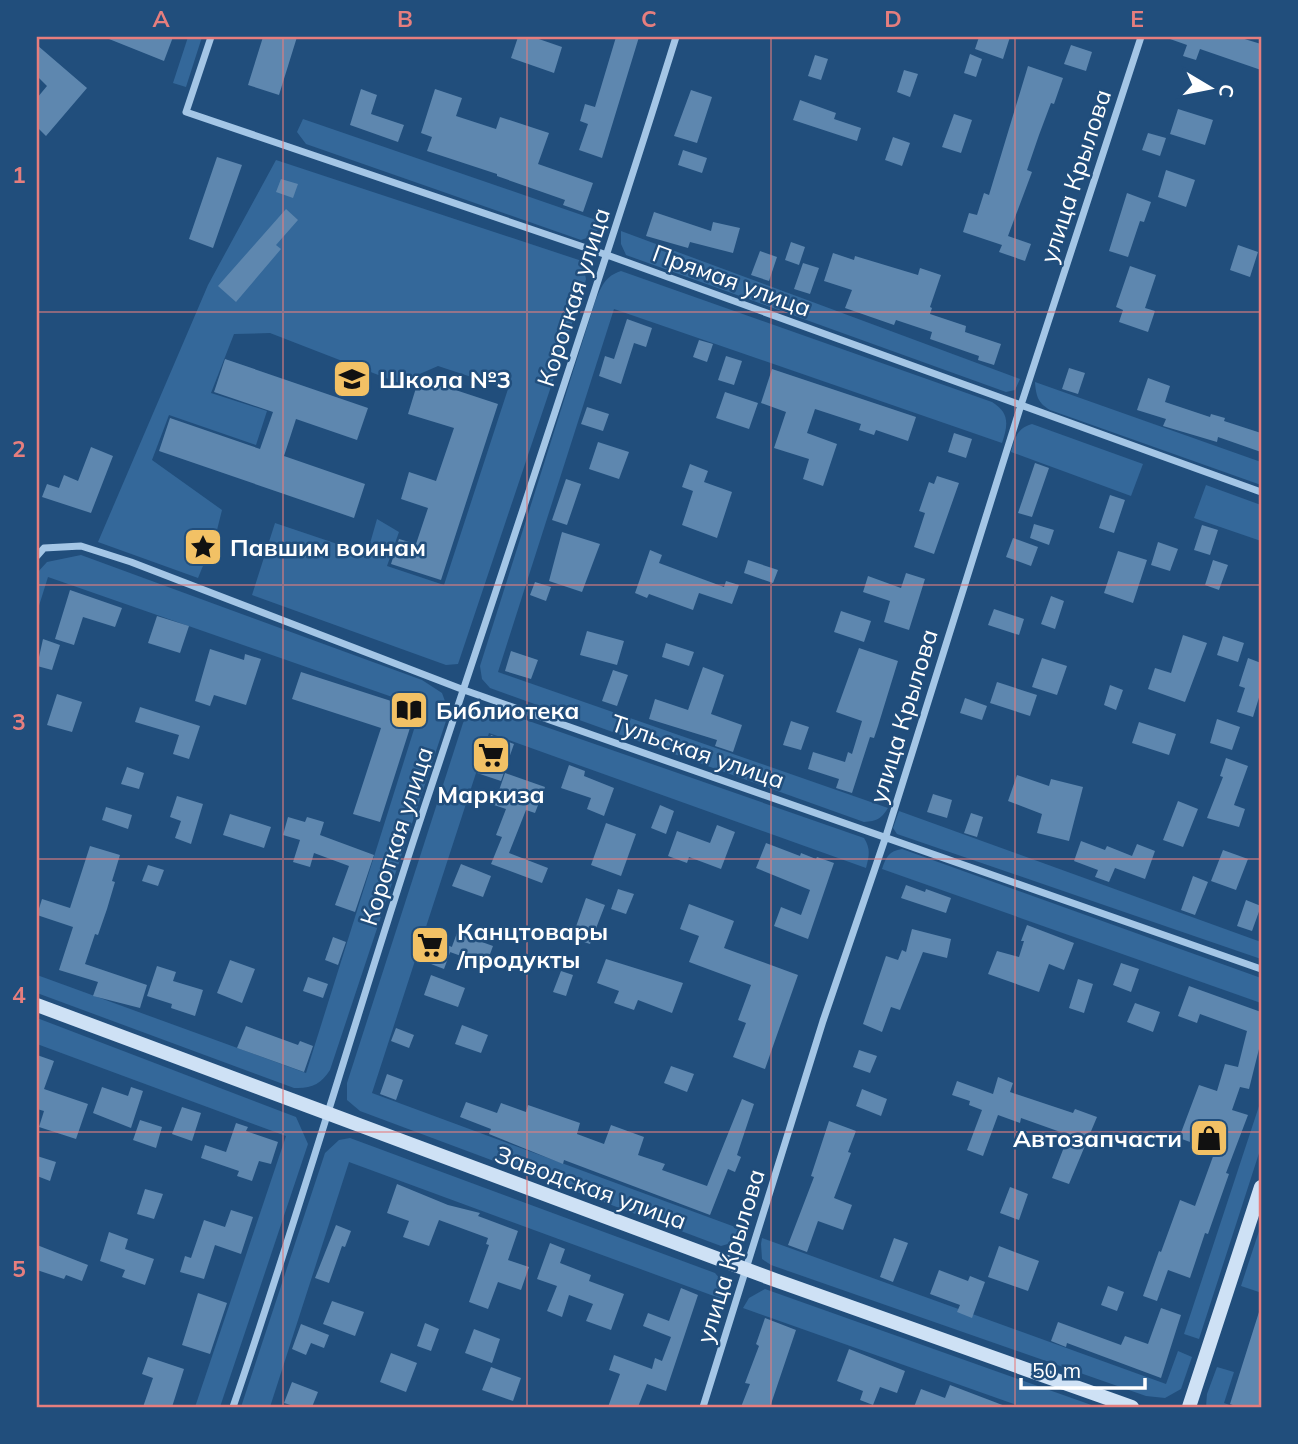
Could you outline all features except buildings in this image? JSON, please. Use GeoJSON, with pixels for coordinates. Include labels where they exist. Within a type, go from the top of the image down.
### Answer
{"type":"FeatureCollection","features":[{"type":"Feature","properties":{"kind":"main road","name":"Заводская улица"},"geometry":{"type":"LineString","coordinates":[[37,1004],[746,1268],[1132,1407]]}},
{"type":"Feature","properties":{"kind":"main road"},"geometry":{"type":"LineString","coordinates":[[1189,1407],[1261,1188]]}},
{"type":"Feature","properties":{"kind":"street","name":"Прямая улица"},"geometry":{"type":"LineString","coordinates":[[211,37],[187,113],[607,255],[1261,492]]}},
{"type":"Feature","properties":{"kind":"street","name":"Короткая улица"},"geometry":{"type":"LineString","coordinates":[[233,1407],[676,37]]}},
{"type":"Feature","properties":{"kind":"street","name":"улица Крылова"},"geometry":{"type":"LineString","coordinates":[[703,1407],[823,1021],[886,836],[1021,405],[1141,37]]}},
{"type":"Feature","properties":{"kind":"street","name":"Тульская улица"},"geometry":{"type":"LineString","coordinates":[[37,556],[44,548],[80,546],[131,562],[464,690],[1261,969]]}},
{"type":"Feature","properties":{"kind":"shaded area"},"geometry":{"type":"Polygon","coordinates":[[[188,37],[202,37],[186,87],[173,83],[188,37]]]}},
{"type":"Feature","properties":{"kind":"shaded area"},"geometry":{"type":"Polygon","coordinates":[[[303,119],[602,222],[595,235],[581,240],[306,144],[297,132],[303,119]]]}},
{"type":"Feature","properties":{"kind":"shaded area"},"geometry":{"type":"Polygon","coordinates":[[[276,160],[582,261],[586,279],[583,291],[458,664],[446,665],[252,595],[275,523],[367,554],[377,519],[399,532],[387,566],[444,585],[508,389],[438,366],[399,383],[270,333],[234,334],[211,393],[267,411],[256,445],[169,415],[152,460],[222,510],[216,534],[198,578],[98,542],[208,285],[276,160]]]}},
{"type":"Feature","properties":{"kind":"shaded area"},"geometry":{"type":"Polygon","coordinates":[[[621,231],[1020,379],[1015,390],[1006,392],[626,255],[621,244],[621,231]]]}},
{"type":"Feature","properties":{"kind":"shaded area"},"geometry":{"type":"Polygon","coordinates":[[[621,271],[992,402],[1005,415],[1006,431],[1002,443],[614,309],[498,672],[888,808],[878,819],[864,822],[490,688],[482,679],[480,666],[595,302],[607,279],[621,271]]]}},
{"type":"Feature","properties":{"kind":"shaded area"},"geometry":{"type":"Polygon","coordinates":[[[1035,382],[1261,462],[1261,485],[1050,410],[1038,399],[1035,382]]]}},
{"type":"Feature","properties":{"kind":"shaded area"},"geometry":{"type":"Polygon","coordinates":[[[1032,424],[1143,464],[1131,496],[1011,452],[1020,431],[1032,424]]]}},
{"type":"Feature","properties":{"kind":"shaded area"},"geometry":{"type":"Polygon","coordinates":[[[1206,485],[1261,505],[1261,541],[1194,518],[1206,485]]]}},
{"type":"Feature","properties":{"kind":"shaded area"},"geometry":{"type":"Polygon","coordinates":[[[81,555],[422,680],[442,693],[449,712],[330,1070],[315,1085],[294,1088],[37,993],[37,975],[306,1073],[421,707],[48,577],[37,612],[37,573],[47,562],[81,555]]]}},
{"type":"Feature","properties":{"kind":"shaded area"},"geometry":{"type":"Polygon","coordinates":[[[480,708],[500,711],[864,838],[868,846],[866,868],[489,733],[372,1093],[746,1231],[738,1241],[721,1246],[360,1111],[347,1100],[347,1083],[463,723],[466,717],[480,708]]]}},
{"type":"Feature","properties":{"kind":"shaded area"},"geometry":{"type":"Polygon","coordinates":[[[899,811],[1261,942],[1261,959],[897,834],[893,828],[899,811]]]}},
{"type":"Feature","properties":{"kind":"shaded area"},"geometry":{"type":"Polygon","coordinates":[[[902,849],[1261,978],[1261,1003],[882,869],[889,855],[902,849]]]}},
{"type":"Feature","properties":{"kind":"shaded area"},"geometry":{"type":"Polygon","coordinates":[[[37,1018],[296,1117],[308,1144],[220,1407],[195,1407],[286,1136],[37,1044],[37,1018]]]}},
{"type":"Feature","properties":{"kind":"shaded area"},"geometry":{"type":"Polygon","coordinates":[[[1261,1100],[1261,1147],[1199,1339],[1184,1334],[1261,1100]]]}},
{"type":"Feature","properties":{"kind":"shaded area"},"geometry":{"type":"Polygon","coordinates":[[[350,1138],[715,1273],[721,1280],[722,1299],[349,1162],[270,1407],[241,1407],[325,1153],[339,1140],[350,1138]]]}},
{"type":"Feature","properties":{"kind":"shaded area"},"geometry":{"type":"Polygon","coordinates":[[[1261,1225],[1261,1286],[1259,1292],[1241,1286],[1261,1225]]]}},
{"type":"Feature","properties":{"kind":"shaded area"},"geometry":{"type":"Polygon","coordinates":[[[762,1238],[1166,1384],[1178,1351],[1192,1357],[1181,1389],[1165,1398],[1146,1396],[771,1265],[762,1259],[762,1238]]]}},
{"type":"Feature","properties":{"kind":"shaded area"},"geometry":{"type":"Polygon","coordinates":[[[765,1289],[1097,1407],[1022,1407],[743,1308],[749,1298],[765,1289]]]}},
{"type":"Feature","properties":{"kind":"shaded area"},"geometry":{"type":"Polygon","coordinates":[[[1217,1367],[1234,1372],[1224,1403],[1235,1407],[1206,1407],[1207,1394],[1217,1367]]]}},
{"type":"Feature","properties":{"kind":"place","name":"Школа №3"},"geometry":{"type":"Point","coordinates":[352,379]}},
{"type":"Feature","properties":{"kind":"place","name":"Павшим воинам"},"geometry":{"type":"Point","coordinates":[203,547]}},
{"type":"Feature","properties":{"kind":"place","name":"Библиотека"},"geometry":{"type":"Point","coordinates":[409,710]}},
{"type":"Feature","properties":{"kind":"place","name":"Маркиза"},"geometry":{"type":"Point","coordinates":[491,755]}},
{"type":"Feature","properties":{"kind":"place","name":"Канцтовары /продукты"},"geometry":{"type":"Point","coordinates":[430,945]}},
{"type":"Feature","properties":{"kind":"place","name":"Автозапчасти"},"geometry":{"type":"Point","coordinates":[1209,1138]}}]}
